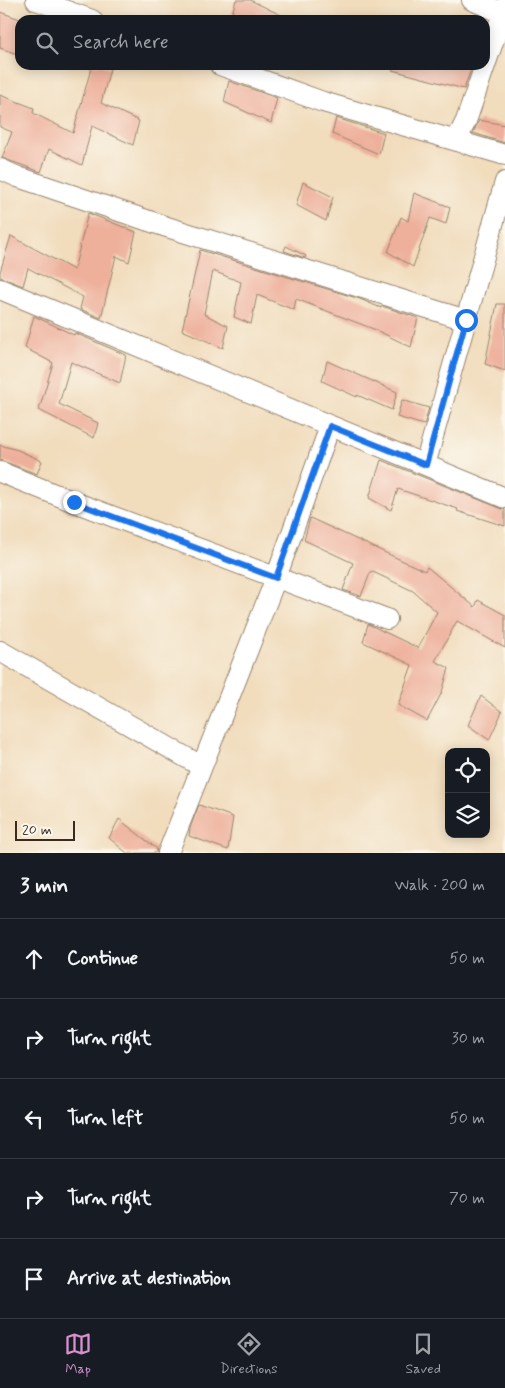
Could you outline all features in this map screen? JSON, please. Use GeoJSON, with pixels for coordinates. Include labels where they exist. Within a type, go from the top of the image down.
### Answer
{"type":"FeatureCollection","features":[{"type":"Feature","properties":{"kind":"street"},"geometry":{"type":"LineString","coordinates":[[36,0],[78,15]]}},
{"type":"Feature","properties":{"kind":"street"},"geometry":{"type":"LineString","coordinates":[[472,0],[504,10],[490,51]]}},
{"type":"Feature","properties":{"kind":"street"},"geometry":{"type":"LineString","coordinates":[[234,70],[323,102],[505,154]]}},
{"type":"Feature","properties":{"kind":"street"},"geometry":{"type":"LineString","coordinates":[[457,139],[466,121],[483,70]]}},
{"type":"Feature","properties":{"kind":"street"},"geometry":{"type":"LineString","coordinates":[[0,169],[18,177],[167,227],[466,320]]}},
{"type":"Feature","properties":{"kind":"street"},"geometry":{"type":"LineString","coordinates":[[426,465],[505,182]]}},
{"type":"Feature","properties":{"kind":"street"},"geometry":{"type":"LineString","coordinates":[[0,289],[505,498]]}},
{"type":"Feature","properties":{"kind":"street"},"geometry":{"type":"LineString","coordinates":[[168,853],[276,578],[330,426]]}},
{"type":"Feature","properties":{"kind":"street"},"geometry":{"type":"LineString","coordinates":[[0,472],[74,502],[387,619]]}},
{"type":"Feature","properties":{"kind":"street"},"geometry":{"type":"LineString","coordinates":[[0,651],[201,766]]}},
{"type":"Feature","properties":{"kind":"building"},"geometry":{"type":"Polygon","coordinates":[[[236,0],[250,0],[281,15],[232,15],[236,0]]]}},
{"type":"Feature","properties":{"kind":"building"},"geometry":{"type":"Polygon","coordinates":[[[0,12],[15,17],[15,53],[0,48],[0,12]]]}},
{"type":"Feature","properties":{"kind":"building"},"geometry":{"type":"Polygon","coordinates":[[[91,70],[110,70],[101,103],[139,121],[133,145],[92,126],[82,165],[49,149],[41,172],[2,158],[12,132],[0,127],[0,95],[34,108],[33,113],[73,133],[91,70]]]}},
{"type":"Feature","properties":{"kind":"building"},"geometry":{"type":"Polygon","coordinates":[[[392,70],[471,70],[464,89],[392,70]]]}},
{"type":"Feature","properties":{"kind":"building"},"geometry":{"type":"Polygon","coordinates":[[[229,81],[277,98],[271,123],[224,102],[229,81]]]}},
{"type":"Feature","properties":{"kind":"building"},"geometry":{"type":"Polygon","coordinates":[[[336,118],[384,133],[379,154],[332,134],[336,118]]]}},
{"type":"Feature","properties":{"kind":"building"},"geometry":{"type":"Polygon","coordinates":[[[479,120],[505,125],[505,143],[473,133],[479,120]]]}},
{"type":"Feature","properties":{"kind":"building"},"geometry":{"type":"Polygon","coordinates":[[[303,182],[333,197],[326,221],[296,205],[303,182]]]}},
{"type":"Feature","properties":{"kind":"building"},"geometry":{"type":"Polygon","coordinates":[[[414,193],[450,207],[446,224],[430,218],[413,267],[388,252],[401,217],[408,221],[414,193]]]}},
{"type":"Feature","properties":{"kind":"building"},"geometry":{"type":"Polygon","coordinates":[[[88,213],[136,232],[129,262],[116,256],[101,318],[80,309],[83,297],[28,268],[23,286],[0,277],[11,236],[74,270],[88,213]]]}},
{"type":"Feature","properties":{"kind":"building"},"geometry":{"type":"Polygon","coordinates":[[[286,246],[306,256],[305,258],[284,251],[286,246]]]}},
{"type":"Feature","properties":{"kind":"building"},"geometry":{"type":"Polygon","coordinates":[[[200,250],[418,318],[411,347],[376,330],[296,299],[294,310],[257,295],[251,324],[234,317],[241,282],[213,271],[204,314],[228,326],[223,348],[182,330],[200,250]]]}},
{"type":"Feature","properties":{"kind":"building"},"geometry":{"type":"Polygon","coordinates":[[[497,304],[505,304],[505,371],[485,364],[497,304]]]}},
{"type":"Feature","properties":{"kind":"building"},"geometry":{"type":"Polygon","coordinates":[[[34,316],[74,335],[75,333],[126,355],[120,383],[71,362],[59,404],[98,423],[94,438],[39,410],[53,363],[25,348],[34,316]]]}},
{"type":"Feature","properties":{"kind":"building"},"geometry":{"type":"Polygon","coordinates":[[[327,361],[397,392],[392,410],[322,381],[327,361]]]}},
{"type":"Feature","properties":{"kind":"building"},"geometry":{"type":"Polygon","coordinates":[[[402,400],[429,408],[424,425],[397,417],[402,400]]]}},
{"type":"Feature","properties":{"kind":"building"},"geometry":{"type":"Polygon","coordinates":[[[0,445],[18,450],[42,461],[37,474],[0,460],[0,445]]]}},
{"type":"Feature","properties":{"kind":"building"},"geometry":{"type":"Polygon","coordinates":[[[381,460],[505,510],[505,526],[457,511],[458,509],[398,489],[391,510],[369,498],[381,460]]]}},
{"type":"Feature","properties":{"kind":"building"},"geometry":{"type":"Polygon","coordinates":[[[310,518],[425,571],[427,567],[475,607],[478,600],[505,615],[505,648],[457,621],[435,661],[449,668],[442,692],[427,721],[398,705],[412,665],[363,642],[368,624],[418,648],[437,612],[413,591],[371,571],[361,596],[343,590],[353,563],[304,540],[310,518]]]}},
{"type":"Feature","properties":{"kind":"building"},"geometry":{"type":"Polygon","coordinates":[[[481,696],[502,712],[489,740],[468,725],[481,696]]]}},
{"type":"Feature","properties":{"kind":"building"},"geometry":{"type":"Polygon","coordinates":[[[199,805],[233,817],[228,850],[189,836],[190,828],[199,805]]]}},
{"type":"Feature","properties":{"kind":"building"},"geometry":{"type":"Polygon","coordinates":[[[119,819],[157,849],[156,853],[127,853],[109,838],[119,819]]]}},
{"type":"Feature","properties":{"kind":"route"},"geometry":{"type":"LineString","coordinates":[[74,502],[276,578],[330,426],[426,465],[466,320]]}}]}
